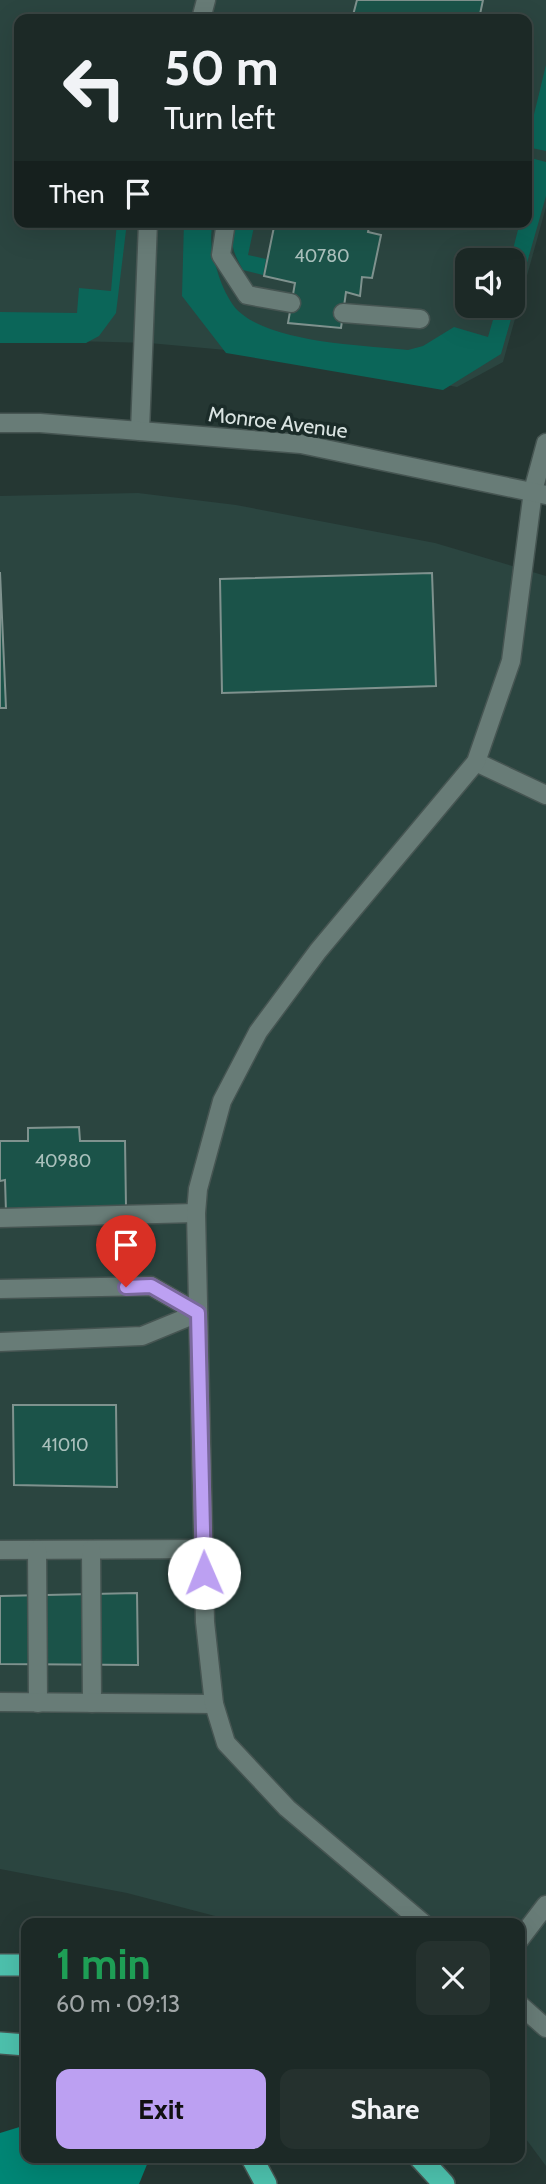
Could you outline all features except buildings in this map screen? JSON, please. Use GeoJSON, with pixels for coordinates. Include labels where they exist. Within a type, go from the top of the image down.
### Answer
{"type":"FeatureCollection","features":[{"type":"Feature","properties":{"kind":"highway"},"geometry":{"type":"LineString","coordinates":[[0,1965],[21,1965]]}},
{"type":"Feature","properties":{"kind":"highway"},"geometry":{"type":"LineString","coordinates":[[0,2043],[21,2045]]}},
{"type":"Feature","properties":{"kind":"highway"},"geometry":{"type":"LineString","coordinates":[[255,2163],[266,2184]]}},
{"type":"Feature","properties":{"kind":"highway"},"geometry":{"type":"LineString","coordinates":[[425,2163],[444,2184]]}},
{"type":"Feature","properties":{"kind":"street"},"geometry":{"type":"LineString","coordinates":[[139,431],[148,228]]}},
{"type":"Feature","properties":{"kind":"street"},"geometry":{"type":"LineString","coordinates":[[225,228],[221,255],[247,295],[291,303]]}},
{"type":"Feature","properties":{"kind":"street"},"geometry":{"type":"LineString","coordinates":[[343,313],[420,319]]}},
{"type":"Feature","properties":{"kind":"street","name":"Monroe Avenue"},"geometry":{"type":"LineString","coordinates":[[0,423],[40,423],[301,444],[540,493]]}},
{"type":"Feature","properties":{"kind":"street"},"geometry":{"type":"LineString","coordinates":[[417,1918],[287,1808],[226,1742],[214,1704],[205,1622],[196,1213],[198,1189],[222,1101],[258,1032],[318,951],[476,762],[511,661],[546,443]]}},
{"type":"Feature","properties":{"kind":"street"},"geometry":{"type":"LineString","coordinates":[[476,762],[546,795]]}},
{"type":"Feature","properties":{"kind":"street"},"geometry":{"type":"LineString","coordinates":[[0,1218],[196,1213]]}},
{"type":"Feature","properties":{"kind":"street"},"geometry":{"type":"LineString","coordinates":[[0,1289],[151,1286],[198,1313]]}},
{"type":"Feature","properties":{"kind":"street"},"geometry":{"type":"LineString","coordinates":[[0,1342],[142,1336],[198,1313]]}},
{"type":"Feature","properties":{"kind":"street"},"geometry":{"type":"LineString","coordinates":[[0,1550],[203,1549]]}},
{"type":"Feature","properties":{"kind":"street"},"geometry":{"type":"LineString","coordinates":[[37,1550],[38,1703]]}},
{"type":"Feature","properties":{"kind":"street"},"geometry":{"type":"LineString","coordinates":[[91,1550],[92,1703]]}},
{"type":"Feature","properties":{"kind":"street"},"geometry":{"type":"LineString","coordinates":[[0,1702],[214,1704]]}},
{"type":"Feature","properties":{"kind":"street"},"geometry":{"type":"LineString","coordinates":[[525,1932],[546,1905]]}},
{"type":"Feature","properties":{"kind":"street"},"geometry":{"type":"LineString","coordinates":[[525,2010],[546,2028]]}},
{"type":"Feature","properties":{"kind":"shaded area"},"geometry":{"type":"Polygon","coordinates":[[[0,0],[546,0],[546,207],[525,283],[525,248],[455,248],[455,318],[515,318],[503,362],[457,387],[318,361],[149,343],[0,339],[0,0]]]}},
{"type":"Feature","properties":{"kind":"shaded area"},"geometry":{"type":"Polygon","coordinates":[[[546,65],[546,151],[532,148],[532,123],[546,65]]]}},
{"type":"Feature","properties":{"kind":"shaded area"},"geometry":{"type":"Polygon","coordinates":[[[532,158],[546,162],[546,196],[525,270],[525,248],[513,248],[518,228],[532,228],[532,158]]]}},
{"type":"Feature","properties":{"kind":"shaded area"},"geometry":{"type":"Polygon","coordinates":[[[116,228],[126,228],[116,313],[99,336],[86,343],[0,343],[0,312],[77,313],[79,288],[111,291],[116,228]]]}},
{"type":"Feature","properties":{"kind":"shaded area"},"geometry":{"type":"Polygon","coordinates":[[[184,228],[212,228],[212,252],[218,274],[233,305],[247,318],[266,327],[314,340],[408,350],[423,346],[454,327],[488,337],[494,318],[511,318],[501,354],[443,390],[226,353],[182,296],[184,228]]]}},
{"type":"Feature","properties":{"kind":"shaded area"},"geometry":{"type":"Polygon","coordinates":[[[254,228],[248,255],[266,259],[263,275],[243,270],[234,252],[233,229],[254,228]]]}},
{"type":"Feature","properties":{"kind":"shaded area"},"geometry":{"type":"Polygon","coordinates":[[[138,493],[236,505],[435,543],[546,576],[546,2166],[525,2138],[525,1918],[223,1918],[127,1893],[0,1869],[0,496],[138,493]]]}},
{"type":"Feature","properties":{"kind":"shaded area"},"geometry":{"type":"Polygon","coordinates":[[[21,2127],[21,2163],[148,2163],[139,2184],[0,2184],[0,2133],[21,2127]]]}},
{"type":"Feature","properties":{"kind":"route"},"geometry":{"type":"LineString","coordinates":[[126,1287],[151,1286],[198,1313],[204,1573]]}}]}
